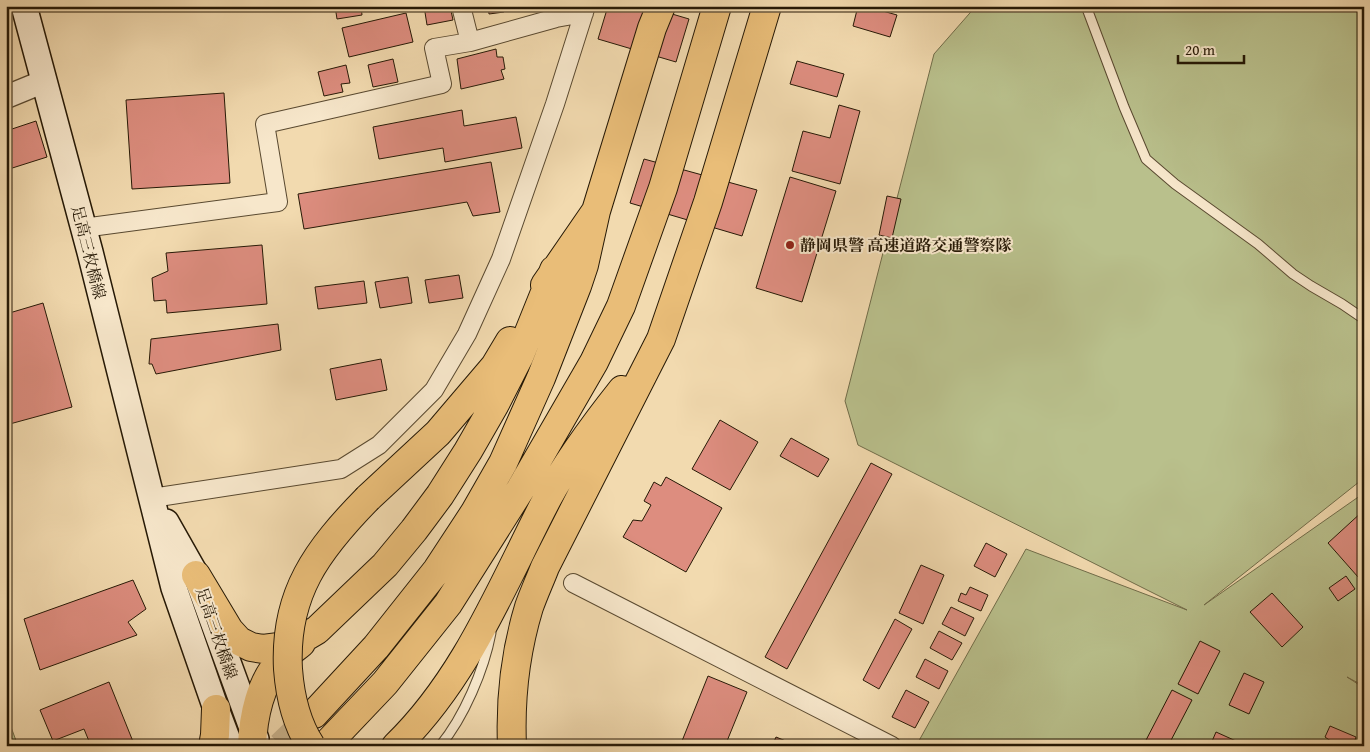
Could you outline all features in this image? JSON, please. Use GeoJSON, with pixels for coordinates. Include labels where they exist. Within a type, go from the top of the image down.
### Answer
{"type":"FeatureCollection","features":[{"type":"Feature","properties":{"kind":"highway"},"geometry":{"type":"LineString","coordinates":[[314,714],[376,647],[437,570],[475,512],[503,463],[541,378],[577,286],[584,265],[596,211],[652,28],[661,6]]}},
{"type":"Feature","properties":{"kind":"highway"},"geometry":{"type":"LineString","coordinates":[[596,211],[554,270],[495,366],[438,433],[348,519],[329,540],[312,566],[292,611],[288,636],[289,680],[298,720],[319,745],[385,683],[448,604],[520,490],[594,362],[621,306],[663,188],[717,6]]}},
{"type":"Feature","properties":{"kind":"highway"},"geometry":{"type":"LineString","coordinates":[[512,746],[511,712],[514,678],[519,644],[530,606],[549,559],[661,339],[708,202],[767,6]]}},
{"type":"Feature","properties":{"kind":"highway"},"geometry":{"type":"LineString","coordinates":[[216,709],[215,735],[238,743],[264,687],[280,661],[354,596],[385,565],[414,530],[440,496],[503,389],[519,357],[554,270]]}},
{"type":"Feature","properties":{"kind":"highway"},"geometry":{"type":"LineString","coordinates":[[396,746],[434,703],[457,672],[500,593],[548,497],[572,456],[661,339]]}},
{"type":"Feature","properties":{"kind":"highway"},"geometry":{"type":"LineString","coordinates":[[196,575],[230,630],[239,641],[251,647],[263,649],[279,647],[294,642],[317,630]]}},
{"type":"Feature","properties":{"kind":"main road","name":"足高三枚橋線"},"geometry":{"type":"LineString","coordinates":[[24,6],[83,228],[174,588],[216,709]]}},
{"type":"Feature","properties":{"kind":"main road","name":"足高三枚橋線"},"geometry":{"type":"LineString","coordinates":[[152,498],[196,575],[238,743]]}},
{"type":"Feature","properties":{"kind":"street"},"geometry":{"type":"LineString","coordinates":[[461,6],[470,42]]}},
{"type":"Feature","properties":{"kind":"street"},"geometry":{"type":"LineString","coordinates":[[83,228],[278,202],[265,124],[442,84],[434,48],[470,42],[555,12],[585,9],[555,104],[501,259],[467,334],[434,390],[379,445],[342,469],[152,498]]}},
{"type":"Feature","properties":{"kind":"street"},"geometry":{"type":"LineString","coordinates":[[6,97],[45,81]]}},
{"type":"Feature","properties":{"kind":"street"},"geometry":{"type":"LineString","coordinates":[[573,583],[892,746]]}},
{"type":"Feature","properties":{"kind":"lane"},"geometry":{"type":"LineString","coordinates":[[1086,6],[1146,159],[1175,184],[1258,244],[1293,274],[1364,319]]}},
{"type":"Feature","properties":{"kind":"lane"},"geometry":{"type":"LineString","coordinates":[[440,746],[451,732],[470,696],[488,648],[500,593]]}},
{"type":"Feature","properties":{"kind":"green space"},"geometry":{"type":"Polygon","coordinates":[[[976,6],[1364,6],[1364,478],[1204,605],[1364,493],[1364,686],[1347,677],[1364,688],[1364,746],[916,746],[1026,549],[1187,610],[858,445],[845,401],[934,54],[976,6]]]}},
{"type":"Feature","properties":{"kind":"green space"},"geometry":{"type":"Polygon","coordinates":[[[11,727],[18,746],[6,746],[6,728],[11,727]]]}},
{"type":"Feature","properties":{"kind":"building"},"geometry":{"type":"Polygon","coordinates":[[[335,6],[361,6],[362,15],[337,19],[335,6]]]}},
{"type":"Feature","properties":{"kind":"building"},"geometry":{"type":"Polygon","coordinates":[[[424,6],[450,6],[453,20],[427,25],[424,6]]]}},
{"type":"Feature","properties":{"kind":"building"},"geometry":{"type":"Polygon","coordinates":[[[488,6],[503,6],[504,12],[489,14],[488,6]]]}},
{"type":"Feature","properties":{"kind":"building"},"geometry":{"type":"Polygon","coordinates":[[[608,6],[645,6],[689,19],[676,62],[598,39],[608,6]]]}},
{"type":"Feature","properties":{"kind":"building"},"geometry":{"type":"Polygon","coordinates":[[[858,6],[865,6],[897,15],[890,37],[853,26],[858,6]]]}},
{"type":"Feature","properties":{"kind":"building"},"geometry":{"type":"Polygon","coordinates":[[[406,13],[413,42],[349,57],[342,28],[406,13]]]}},
{"type":"Feature","properties":{"kind":"building"},"geometry":{"type":"Polygon","coordinates":[[[496,49],[497,57],[503,57],[505,69],[501,70],[504,79],[461,89],[457,59],[496,49]]]}},
{"type":"Feature","properties":{"kind":"building"},"geometry":{"type":"Polygon","coordinates":[[[393,59],[398,82],[373,87],[368,65],[393,59]]]}},
{"type":"Feature","properties":{"kind":"building"},"geometry":{"type":"Polygon","coordinates":[[[797,61],[844,74],[837,97],[790,84],[797,61]]]}},
{"type":"Feature","properties":{"kind":"building"},"geometry":{"type":"Polygon","coordinates":[[[346,65],[350,83],[341,84],[343,92],[324,96],[318,72],[346,65]]]}},
{"type":"Feature","properties":{"kind":"building"},"geometry":{"type":"Polygon","coordinates":[[[224,93],[230,183],[132,189],[126,100],[224,93]]]}},
{"type":"Feature","properties":{"kind":"building"},"geometry":{"type":"Polygon","coordinates":[[[839,105],[860,111],[840,184],[792,171],[803,131],[830,138],[839,105]]]}},
{"type":"Feature","properties":{"kind":"building"},"geometry":{"type":"Polygon","coordinates":[[[462,110],[464,126],[516,117],[522,148],[445,162],[443,148],[379,159],[373,127],[462,110]]]}},
{"type":"Feature","properties":{"kind":"building"},"geometry":{"type":"Polygon","coordinates":[[[36,121],[47,157],[6,170],[6,131],[36,121]]]}},
{"type":"Feature","properties":{"kind":"building"},"geometry":{"type":"Polygon","coordinates":[[[644,159],[757,190],[742,236],[630,203],[644,159]]]}},
{"type":"Feature","properties":{"kind":"building"},"geometry":{"type":"Polygon","coordinates":[[[491,162],[500,212],[473,216],[467,202],[304,229],[298,194],[491,162]]]}},
{"type":"Feature","properties":{"kind":"building"},"geometry":{"type":"Polygon","coordinates":[[[790,177],[836,191],[802,302],[756,288],[790,177]]]}},
{"type":"Feature","properties":{"kind":"building"},"geometry":{"type":"Polygon","coordinates":[[[887,196],[901,199],[892,238],[879,235],[887,196]]]}},
{"type":"Feature","properties":{"kind":"building"},"geometry":{"type":"Polygon","coordinates":[[[262,245],[267,304],[167,313],[166,300],[154,301],[152,278],[168,271],[166,253],[262,245]]]}},
{"type":"Feature","properties":{"kind":"building"},"geometry":{"type":"Polygon","coordinates":[[[459,275],[463,298],[429,303],[425,280],[459,275]]]}},
{"type":"Feature","properties":{"kind":"building"},"geometry":{"type":"Polygon","coordinates":[[[408,277],[412,303],[380,308],[375,282],[408,277]]]}},
{"type":"Feature","properties":{"kind":"building"},"geometry":{"type":"Polygon","coordinates":[[[364,281],[367,303],[318,309],[315,287],[364,281]]]}},
{"type":"Feature","properties":{"kind":"building"},"geometry":{"type":"Polygon","coordinates":[[[43,303],[72,407],[6,425],[6,314],[43,303]]]}},
{"type":"Feature","properties":{"kind":"building"},"geometry":{"type":"Polygon","coordinates":[[[278,324],[281,350],[156,374],[152,364],[149,364],[151,339],[278,324]]]}},
{"type":"Feature","properties":{"kind":"building"},"geometry":{"type":"Polygon","coordinates":[[[381,359],[387,390],[336,400],[330,369],[381,359]]]}},
{"type":"Feature","properties":{"kind":"building"},"geometry":{"type":"Polygon","coordinates":[[[720,420],[758,442],[730,490],[692,469],[720,420]]]}},
{"type":"Feature","properties":{"kind":"building"},"geometry":{"type":"Polygon","coordinates":[[[791,438],[829,459],[818,477],[780,456],[791,438]]]}},
{"type":"Feature","properties":{"kind":"building"},"geometry":{"type":"Polygon","coordinates":[[[871,463],[892,474],[787,669],[765,657],[871,463]]]}},
{"type":"Feature","properties":{"kind":"building"},"geometry":{"type":"Polygon","coordinates":[[[666,477],[722,508],[686,572],[623,537],[633,520],[642,521],[651,505],[644,501],[654,482],[661,486],[666,477]]]}},
{"type":"Feature","properties":{"kind":"building"},"geometry":{"type":"Polygon","coordinates":[[[1363,511],[1364,571],[1358,577],[1328,543],[1363,511]]]}},
{"type":"Feature","properties":{"kind":"building"},"geometry":{"type":"Polygon","coordinates":[[[986,543],[1007,554],[995,577],[974,566],[986,543]]]}},
{"type":"Feature","properties":{"kind":"building"},"geometry":{"type":"Polygon","coordinates":[[[921,565],[944,575],[923,624],[899,613],[921,565]]]}},
{"type":"Feature","properties":{"kind":"building"},"geometry":{"type":"Polygon","coordinates":[[[1346,576],[1355,589],[1338,601],[1329,588],[1346,576]]]}},
{"type":"Feature","properties":{"kind":"building"},"geometry":{"type":"Polygon","coordinates":[[[133,580],[146,609],[128,622],[137,635],[40,670],[24,619],[133,580]]]}},
{"type":"Feature","properties":{"kind":"building"},"geometry":{"type":"Polygon","coordinates":[[[970,587],[988,595],[981,611],[958,601],[961,593],[966,595],[970,587]]]}},
{"type":"Feature","properties":{"kind":"building"},"geometry":{"type":"Polygon","coordinates":[[[1272,593],[1303,627],[1282,647],[1250,612],[1272,593]]]}},
{"type":"Feature","properties":{"kind":"building"},"geometry":{"type":"Polygon","coordinates":[[[951,607],[974,618],[965,636],[942,624],[951,607]]]}},
{"type":"Feature","properties":{"kind":"building"},"geometry":{"type":"Polygon","coordinates":[[[895,619],[912,629],[879,689],[863,680],[895,619]]]}},
{"type":"Feature","properties":{"kind":"building"},"geometry":{"type":"Polygon","coordinates":[[[939,631],[962,643],[952,660],[930,648],[939,631]]]}},
{"type":"Feature","properties":{"kind":"building"},"geometry":{"type":"Polygon","coordinates":[[[1200,641],[1220,651],[1198,694],[1178,684],[1200,641]]]}},
{"type":"Feature","properties":{"kind":"building"},"geometry":{"type":"Polygon","coordinates":[[[925,659],[948,671],[939,689],[916,677],[925,659]]]}},
{"type":"Feature","properties":{"kind":"building"},"geometry":{"type":"Polygon","coordinates":[[[1244,673],[1264,682],[1249,714],[1229,705],[1244,673]]]}},
{"type":"Feature","properties":{"kind":"building"},"geometry":{"type":"Polygon","coordinates":[[[708,676],[747,692],[725,746],[680,746],[708,676]]]}},
{"type":"Feature","properties":{"kind":"building"},"geometry":{"type":"Polygon","coordinates":[[[109,682],[134,744],[130,746],[91,746],[84,729],[53,741],[40,710],[109,682]]]}},
{"type":"Feature","properties":{"kind":"building"},"geometry":{"type":"Polygon","coordinates":[[[906,690],[929,702],[915,728],[892,717],[906,690]]]}},
{"type":"Feature","properties":{"kind":"building"},"geometry":{"type":"Polygon","coordinates":[[[1172,690],[1192,700],[1168,746],[1147,746],[1144,744],[1172,690]]]}},
{"type":"Feature","properties":{"kind":"building"},"geometry":{"type":"Polygon","coordinates":[[[1330,726],[1356,737],[1353,746],[1334,746],[1335,744],[1325,737],[1330,726]]]}},
{"type":"Feature","properties":{"kind":"building"},"geometry":{"type":"Polygon","coordinates":[[[1216,732],[1236,741],[1234,746],[1210,746],[1216,732]]]}},
{"type":"Feature","properties":{"kind":"building"},"geometry":{"type":"Polygon","coordinates":[[[776,737],[798,746],[772,746],[776,737]]]}},
{"type":"Feature","properties":{"kind":"tunnel"},"geometry":{"type":"LineString","coordinates":[[281,746],[314,714]]}},
{"type":"Feature","properties":{"kind":"place","name":"静岡県警 高速道路交通警察隊"},"geometry":{"type":"Point","coordinates":[790,245]}}]}
